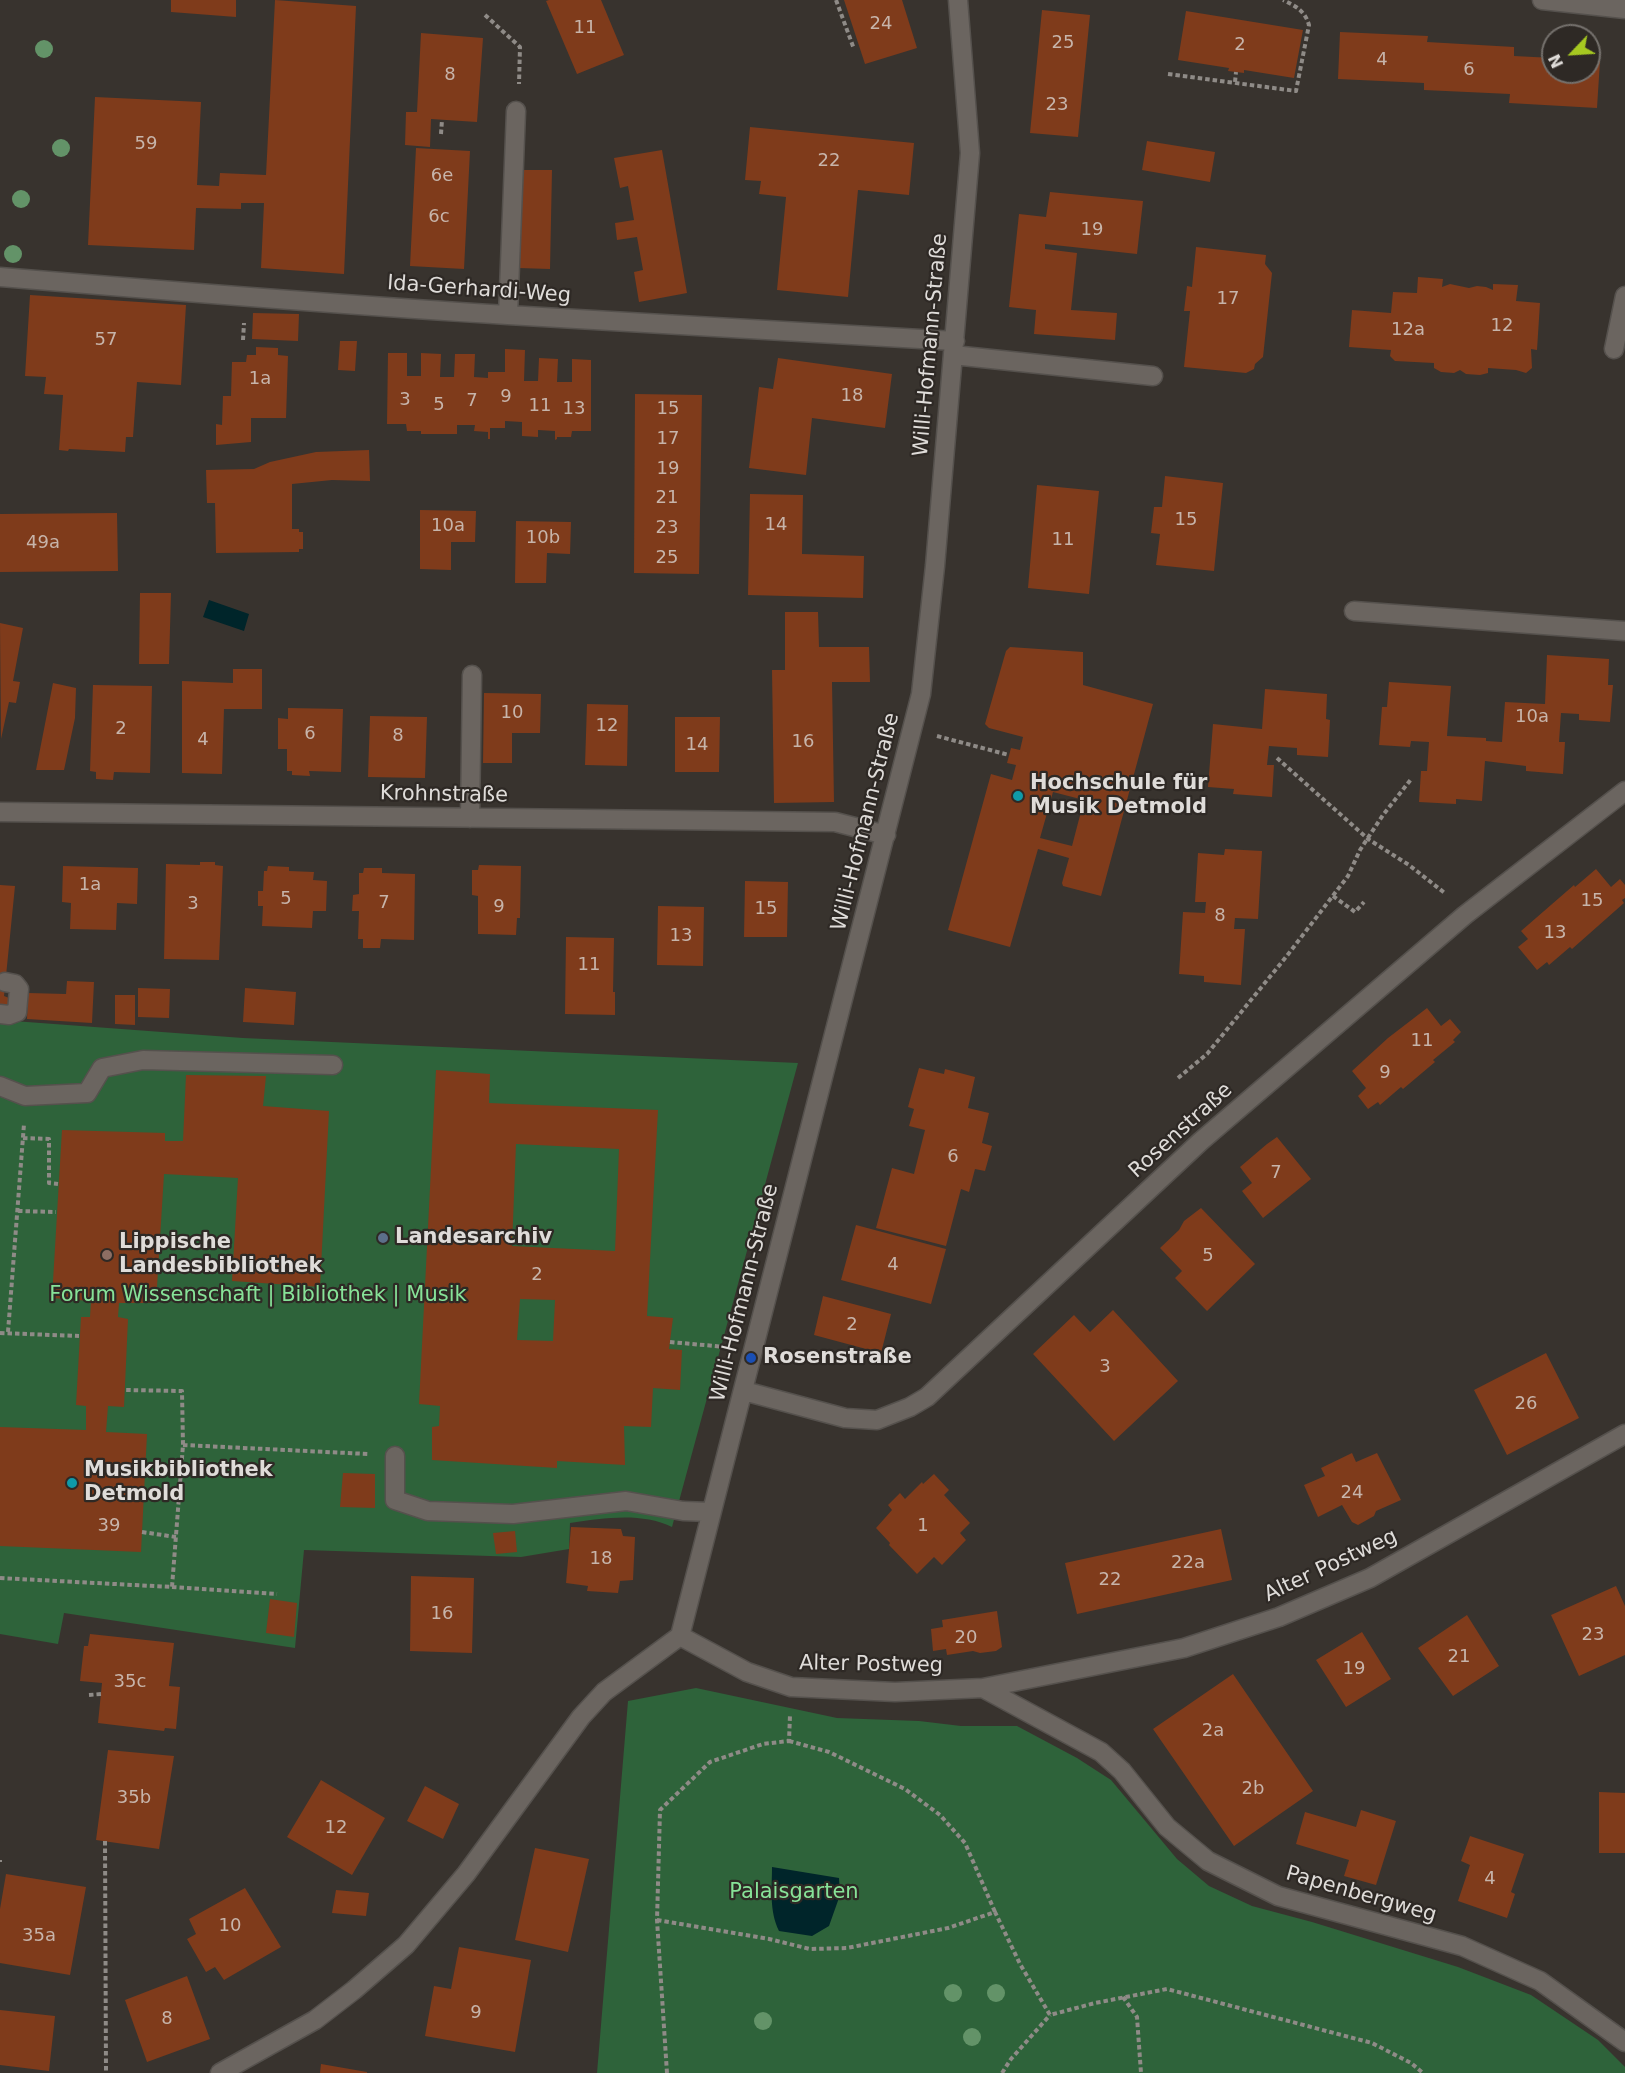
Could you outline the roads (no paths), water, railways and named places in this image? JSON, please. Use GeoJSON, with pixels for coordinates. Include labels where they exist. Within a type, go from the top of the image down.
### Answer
{"type":"FeatureCollection","features":[{"type":"Feature","properties":{"kind":"street","name":"Willi-Hofmann-Straße"},"geometry":{"type":"LineString","coordinates":[[680,1636],[921,694],[935,566],[970,153],[958,0]]}},
{"type":"Feature","properties":{"kind":"street"},"geometry":{"type":"LineString","coordinates":[[1542,0],[1625,9]]}},
{"type":"Feature","properties":{"kind":"street"},"geometry":{"type":"LineString","coordinates":[[508,315],[516,111]]}},
{"type":"Feature","properties":{"kind":"street","name":"Ida-Gerhardi-Weg"},"geometry":{"type":"LineString","coordinates":[[0,277],[508,315],[723,326],[954,348],[1153,376]]}},
{"type":"Feature","properties":{"kind":"street"},"geometry":{"type":"LineString","coordinates":[[1614,349],[1625,296]]}},
{"type":"Feature","properties":{"kind":"street"},"geometry":{"type":"LineString","coordinates":[[1354,611],[1625,631]]}},
{"type":"Feature","properties":{"kind":"street"},"geometry":{"type":"LineString","coordinates":[[470,818],[472,675]]}},
{"type":"Feature","properties":{"kind":"street","name":"Rosenstraße"},"geometry":{"type":"LineString","coordinates":[[744,1391],[845,1418],[877,1420],[910,1407],[927,1397],[1201,1141],[1465,915],[1625,791]]}},
{"type":"Feature","properties":{"kind":"street","name":"Krohnstraße"},"geometry":{"type":"LineString","coordinates":[[0,812],[835,822],[886,835]]}},
{"type":"Feature","properties":{"kind":"street"},"geometry":{"type":"LineString","coordinates":[[0,1014],[9,1015],[17,1012],[19,989],[15,984],[5,982]]}},
{"type":"Feature","properties":{"kind":"street"},"geometry":{"type":"LineString","coordinates":[[0,1086],[26,1096],[87,1093],[102,1068],[143,1060],[333,1065]]}},
{"type":"Feature","properties":{"kind":"street","name":"Alter Postweg"},"geometry":{"type":"LineString","coordinates":[[680,1636],[747,1672],[791,1687],[895,1692],[982,1688],[1184,1648],[1279,1617],[1370,1578],[1625,1434]]}},
{"type":"Feature","properties":{"kind":"street"},"geometry":{"type":"LineString","coordinates":[[395,1456],[395,1500],[428,1511],[513,1514],[626,1501],[683,1511],[710,1512]]}},
{"type":"Feature","properties":{"kind":"street"},"geometry":{"type":"LineString","coordinates":[[220,2073],[315,2020],[406,1945],[466,1874],[581,1717],[604,1692],[680,1636]]}},
{"type":"Feature","properties":{"kind":"street","name":"Papenbergweg"},"geometry":{"type":"LineString","coordinates":[[982,1688],[1101,1752],[1122,1771],[1167,1827],[1208,1861],[1278,1896],[1462,1946],[1540,1981],[1625,2042]]}},
{"type":"Feature","properties":{"kind":"water"},"geometry":{"type":"Polygon","coordinates":[[[209,600],[249,614],[244,631],[203,617],[209,600]]]}},
{"type":"Feature","properties":{"kind":"water"},"geometry":{"type":"Polygon","coordinates":[[[772,1867],[839,1878],[840,1895],[829,1926],[812,1936],[779,1931],[772,1907],[772,1867]]]}},
{"type":"Feature","properties":{"kind":"place","name":"Hochschule für Musik Detmold"},"geometry":{"type":"Point","coordinates":[1018,796]}},
{"type":"Feature","properties":{"kind":"place","name":"Landesarchiv"},"geometry":{"type":"Point","coordinates":[383,1238]}},
{"type":"Feature","properties":{"kind":"place","name":"Lippische Landesbibliothek"},"geometry":{"type":"Point","coordinates":[107,1255]}},
{"type":"Feature","properties":{"kind":"place","name":"Rosenstraße"},"geometry":{"type":"Point","coordinates":[751,1358]}},
{"type":"Feature","properties":{"kind":"place","name":"Musikbibliothek Detmold"},"geometry":{"type":"Point","coordinates":[72,1483]}},
{"type":"Feature","properties":{"kind":"park label","name":"Forum Wissenschaft | Bibliothek | Musik"},"geometry":{"type":"Point","coordinates":[258,1296]}},
{"type":"Feature","properties":{"kind":"park label","name":"Palaisgarten"},"geometry":{"type":"Point","coordinates":[794,1893]}}]}
